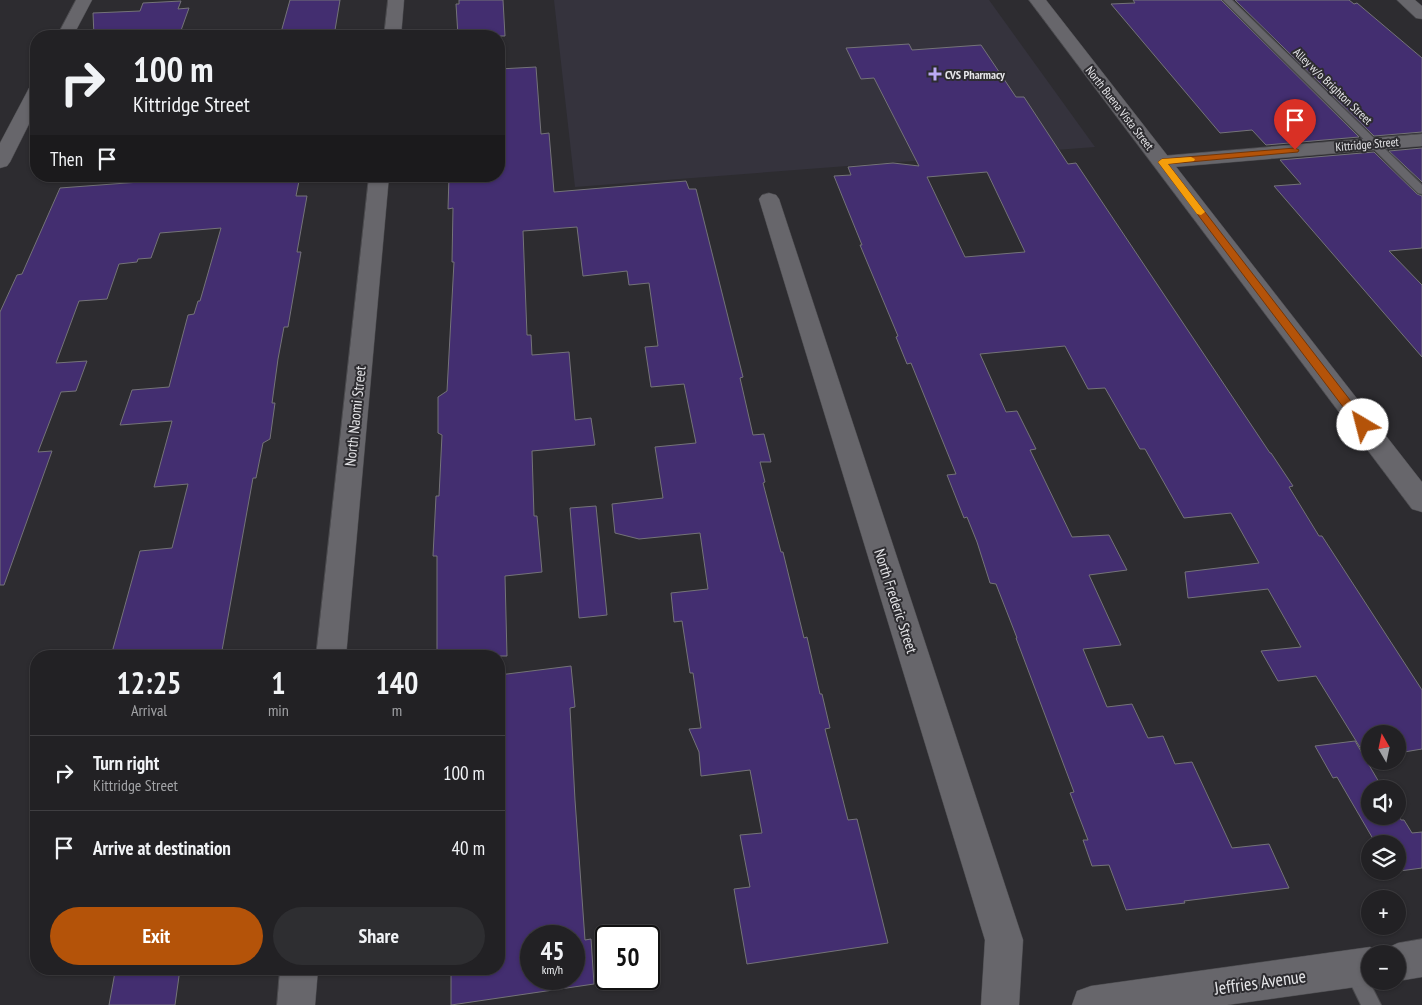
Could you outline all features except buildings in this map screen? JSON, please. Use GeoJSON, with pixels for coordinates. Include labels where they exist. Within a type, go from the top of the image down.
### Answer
{"type":"FeatureCollection","features":[{"type":"Feature","properties":{"kind":"street"},"geometry":{"type":"LineString","coordinates":[[68,30],[84,0]]}},
{"type":"Feature","properties":{"kind":"street"},"geometry":{"type":"LineString","coordinates":[[394,30],[396,0]]}},
{"type":"Feature","properties":{"kind":"street","name":"North Buena Vista Street"},"geometry":{"type":"LineString","coordinates":[[1037,0],[1422,502]]}},
{"type":"Feature","properties":{"kind":"street"},"geometry":{"type":"LineString","coordinates":[[1405,0],[1422,14]]}},
{"type":"Feature","properties":{"kind":"street"},"geometry":{"type":"LineString","coordinates":[[0,162],[30,104]]}},
{"type":"Feature","properties":{"kind":"street","name":"Kittridge Street"},"geometry":{"type":"LineString","coordinates":[[1162,162],[1422,140]]}},
{"type":"Feature","properties":{"kind":"street","name":"North Naomi Street"},"geometry":{"type":"LineString","coordinates":[[332,650],[378,182]]}},
{"type":"Feature","properties":{"kind":"street","name":"North Frederic Street"},"geometry":{"type":"LineString","coordinates":[[769,199],[1004,940],[1000,1005]]}},
{"type":"Feature","properties":{"kind":"street"},"geometry":{"type":"LineString","coordinates":[[1406,961],[1422,958]]}},
{"type":"Feature","properties":{"kind":"street","name":"Jeffries Avenue"},"geometry":{"type":"LineString","coordinates":[[1091,1005],[1361,968]]}},
{"type":"Feature","properties":{"kind":"street"},"geometry":{"type":"LineString","coordinates":[[296,1005],[299,975]]}},
{"type":"Feature","properties":{"kind":"lane","name":"Alley w/o Brighton Street"},"geometry":{"type":"LineString","coordinates":[[1227,0],[1422,191]]}},
{"type":"Feature","properties":{"kind":"lane"},"geometry":{"type":"LineString","coordinates":[[1367,990],[1371,1005]]}},
{"type":"Feature","properties":{"kind":"shaded area"},"geometry":{"type":"Polygon","coordinates":[[[554,0],[989,0],[1095,147],[575,187],[554,0]]]}},
{"type":"Feature","properties":{"kind":"slow traffic"},"geometry":{"type":"LineString","coordinates":[[1191,159],[1162,162],[1201,212]]}},
{"type":"Feature","properties":{"kind":"place","name":"CVS Pharmacy"},"geometry":{"type":"Point","coordinates":[935,74]}},
{"type":"Feature","properties":{"kind":"route"},"geometry":{"type":"LineString","coordinates":[[1295,150],[1162,162],[1363,425]]}}]}
